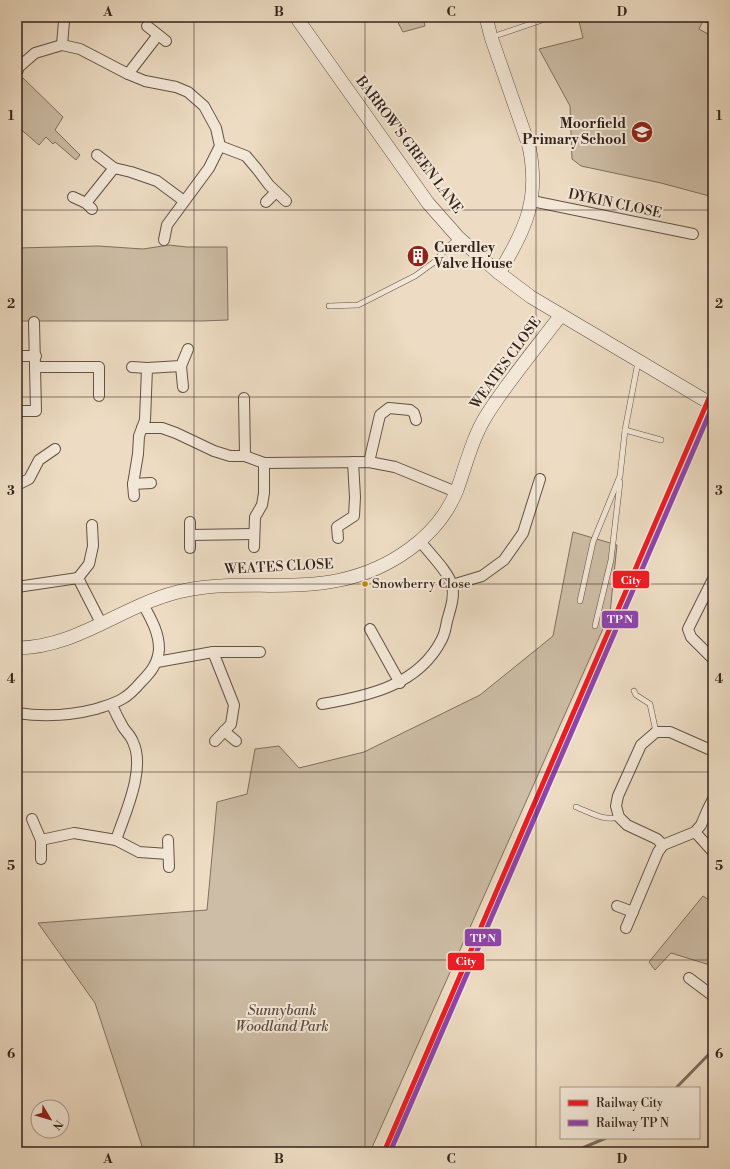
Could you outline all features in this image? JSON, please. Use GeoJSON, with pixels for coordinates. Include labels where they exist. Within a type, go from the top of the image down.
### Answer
{"type":"FeatureCollection","features":[{"type":"Feature","properties":{"kind":"street"},"geometry":{"type":"LineString","coordinates":[[62,45],[64,21],[66,17]]}},
{"type":"Feature","properties":{"kind":"street","name":"BARROW'S GREEN LANE"},"geometry":{"type":"LineString","coordinates":[[296,17],[428,203],[458,237],[499,273],[531,296],[713,405]]}},
{"type":"Feature","properties":{"kind":"street"},"geometry":{"type":"LineString","coordinates":[[486,17],[491,38],[529,146],[533,164],[532,201],[525,225],[515,246],[499,273]]}},
{"type":"Feature","properties":{"kind":"street"},"geometry":{"type":"LineString","coordinates":[[128,74],[162,38],[147,26]]}},
{"type":"Feature","properties":{"kind":"street"},"geometry":{"type":"LineString","coordinates":[[17,72],[19,67],[35,53],[62,45],[80,49],[128,74],[145,81],[176,87],[188,92],[204,106],[216,128],[220,146],[209,168],[167,225],[164,240]]}},
{"type":"Feature","properties":{"kind":"street"},"geometry":{"type":"LineString","coordinates":[[220,146],[246,156],[276,192],[286,201]]}},
{"type":"Feature","properties":{"kind":"street"},"geometry":{"type":"LineString","coordinates":[[97,155],[114,168],[132,172],[157,181],[184,201]]}},
{"type":"Feature","properties":{"kind":"street"},"geometry":{"type":"LineString","coordinates":[[73,197],[89,206],[114,168]]}},
{"type":"Feature","properties":{"kind":"street"},"geometry":{"type":"LineString","coordinates":[[266,202],[276,192]]}},
{"type":"Feature","properties":{"kind":"street","name":"DYKIN CLOSE"},"geometry":{"type":"LineString","coordinates":[[532,201],[693,234]]}},
{"type":"Feature","properties":{"kind":"street","name":"WEATES CLOSE"},"geometry":{"type":"LineString","coordinates":[[17,648],[45,646],[63,640],[165,595],[213,586],[294,585],[339,580],[365,573],[402,554],[420,541],[448,508],[456,492],[475,438],[486,417],[561,315]]}},
{"type":"Feature","properties":{"kind":"street"},"geometry":{"type":"LineString","coordinates":[[17,411],[36,411],[36,356],[34,322]]}},
{"type":"Feature","properties":{"kind":"street"},"geometry":{"type":"LineString","coordinates":[[183,387],[181,366],[188,349]]}},
{"type":"Feature","properties":{"kind":"street"},"geometry":{"type":"LineString","coordinates":[[17,356],[36,356]]}},
{"type":"Feature","properties":{"kind":"street"},"geometry":{"type":"LineString","coordinates":[[132,367],[147,368],[181,366]]}},
{"type":"Feature","properties":{"kind":"street"},"geometry":{"type":"LineString","coordinates":[[36,367],[99,367],[99,396]]}},
{"type":"Feature","properties":{"kind":"street"},"geometry":{"type":"LineString","coordinates":[[134,496],[133,484],[138,454],[139,436],[145,420],[147,368]]}},
{"type":"Feature","properties":{"kind":"street"},"geometry":{"type":"LineString","coordinates":[[244,398],[245,456]]}},
{"type":"Feature","properties":{"kind":"street"},"geometry":{"type":"LineString","coordinates":[[369,462],[380,415],[389,408],[410,410],[414,413],[416,420]]}},
{"type":"Feature","properties":{"kind":"street"},"geometry":{"type":"LineString","coordinates":[[142,428],[162,428],[176,432],[220,453],[230,456],[245,456],[264,463],[369,462],[394,467],[456,492]]}},
{"type":"Feature","properties":{"kind":"street"},"geometry":{"type":"LineString","coordinates":[[17,485],[29,479],[39,460],[55,449]]}},
{"type":"Feature","properties":{"kind":"street"},"geometry":{"type":"LineString","coordinates":[[338,538],[337,527],[354,516],[356,497],[353,462]]}},
{"type":"Feature","properties":{"kind":"street"},"geometry":{"type":"LineString","coordinates":[[254,547],[255,517],[262,505],[264,493],[264,463]]}},
{"type":"Feature","properties":{"kind":"street"},"geometry":{"type":"LineString","coordinates":[[452,585],[482,576],[504,560],[523,533],[540,479]]}},
{"type":"Feature","properties":{"kind":"street"},"geometry":{"type":"LineString","coordinates":[[133,484],[151,483]]}},
{"type":"Feature","properties":{"kind":"street"},"geometry":{"type":"LineString","coordinates":[[190,522],[190,548]]}},
{"type":"Feature","properties":{"kind":"street"},"geometry":{"type":"LineString","coordinates":[[17,587],[78,578],[89,564],[93,546],[92,525]]}},
{"type":"Feature","properties":{"kind":"street"},"geometry":{"type":"LineString","coordinates":[[190,535],[254,534]]}},
{"type":"Feature","properties":{"kind":"street"},"geometry":{"type":"LineString","coordinates":[[322,704],[354,699],[400,683],[422,666],[443,638],[453,600],[452,585],[445,573],[420,541]]}},
{"type":"Feature","properties":{"kind":"street"},"geometry":{"type":"LineString","coordinates":[[78,578],[101,623]]}},
{"type":"Feature","properties":{"kind":"street"},"geometry":{"type":"LineString","coordinates":[[713,579],[688,629],[691,637],[713,659]]}},
{"type":"Feature","properties":{"kind":"street"},"geometry":{"type":"LineString","coordinates":[[17,713],[53,716],[81,713],[112,704],[131,692],[148,675],[157,662],[159,650],[156,630],[143,604]]}},
{"type":"Feature","properties":{"kind":"street"},"geometry":{"type":"LineString","coordinates":[[370,629],[400,683]]}},
{"type":"Feature","properties":{"kind":"street"},"geometry":{"type":"LineString","coordinates":[[157,662],[213,652],[260,652]]}},
{"type":"Feature","properties":{"kind":"street"},"geometry":{"type":"LineString","coordinates":[[213,652],[234,705],[231,724],[215,741]]}},
{"type":"Feature","properties":{"kind":"street"},"geometry":{"type":"LineString","coordinates":[[112,704],[133,742],[137,755],[137,774],[133,793],[116,840]]}},
{"type":"Feature","properties":{"kind":"street"},"geometry":{"type":"LineString","coordinates":[[224,732],[236,742]]}},
{"type":"Feature","properties":{"kind":"street"},"geometry":{"type":"LineString","coordinates":[[663,845],[657,839],[627,826],[619,817],[616,806],[618,796],[641,745],[656,732],[670,732],[713,751]]}},
{"type":"Feature","properties":{"kind":"street"},"geometry":{"type":"LineString","coordinates":[[626,928],[658,852],[663,845],[695,832],[701,825],[713,799]]}},
{"type":"Feature","properties":{"kind":"street"},"geometry":{"type":"LineString","coordinates":[[32,819],[41,840],[41,859]]}},
{"type":"Feature","properties":{"kind":"street"},"geometry":{"type":"LineString","coordinates":[[695,832],[713,852]]}},
{"type":"Feature","properties":{"kind":"street"},"geometry":{"type":"LineString","coordinates":[[41,840],[74,834],[116,840],[140,852],[168,854]]}},
{"type":"Feature","properties":{"kind":"street"},"geometry":{"type":"LineString","coordinates":[[168,840],[169,867]]}},
{"type":"Feature","properties":{"kind":"street"},"geometry":{"type":"LineString","coordinates":[[617,906],[633,912]]}},
{"type":"Feature","properties":{"kind":"street"},"geometry":{"type":"LineString","coordinates":[[689,978],[713,996]]}},
{"type":"Feature","properties":{"kind":"lane"},"geometry":{"type":"LineString","coordinates":[[491,38],[551,17]]}},
{"type":"Feature","properties":{"kind":"lane"},"geometry":{"type":"LineString","coordinates":[[329,306],[358,305],[415,276],[433,263],[458,237]]}},
{"type":"Feature","properties":{"kind":"lane"},"geometry":{"type":"LineString","coordinates":[[595,626],[611,560],[625,430],[638,361]]}},
{"type":"Feature","properties":{"kind":"lane"},"geometry":{"type":"LineString","coordinates":[[625,430],[661,440]]}},
{"type":"Feature","properties":{"kind":"lane"},"geometry":{"type":"LineString","coordinates":[[580,601],[593,542],[620,476]]}},
{"type":"Feature","properties":{"kind":"lane"},"geometry":{"type":"LineString","coordinates":[[634,691],[636,695],[650,704],[656,732]]}},
{"type":"Feature","properties":{"kind":"lane"},"geometry":{"type":"LineString","coordinates":[[576,807],[606,818],[614,819],[619,817]]}},
{"type":"Feature","properties":{"kind":"green space"},"geometry":{"type":"Polygon","coordinates":[[[395,17],[423,17],[425,26],[403,32],[395,17]]]}},
{"type":"Feature","properties":{"kind":"green space","name":"Moorfield Primary School"},"geometry":{"type":"Polygon","coordinates":[[[578,17],[708,17],[706,23],[703,21],[699,29],[708,34],[713,23],[713,197],[661,183],[581,166],[572,159],[570,106],[539,49],[583,38],[578,17]]]}},
{"type":"Feature","properties":{"kind":"green space"},"geometry":{"type":"Polygon","coordinates":[[[23,78],[63,117],[55,130],[80,155],[76,160],[55,142],[53,144],[46,137],[39,145],[17,126],[17,95],[23,78]]]}},
{"type":"Feature","properties":{"kind":"green space"},"geometry":{"type":"Polygon","coordinates":[[[169,245],[187,247],[227,247],[228,320],[17,321],[17,248],[98,246],[143,249],[169,245]]]}},
{"type":"Feature","properties":{"kind":"green space","name":"Sunnybank Woodland Park"},"geometry":{"type":"Polygon","coordinates":[[[573,532],[617,545],[610,613],[370,1152],[144,1152],[95,1003],[38,923],[207,910],[217,802],[247,794],[255,749],[279,746],[299,768],[364,752],[480,695],[553,636],[573,532]]]}},
{"type":"Feature","properties":{"kind":"green space"},"geometry":{"type":"Polygon","coordinates":[[[703,896],[713,903],[713,966],[671,953],[655,970],[649,962],[703,896]]]}},
{"type":"Feature","properties":{"kind":"waterway"},"geometry":{"type":"LineString","coordinates":[[677,1087],[713,1050]]}},
{"type":"Feature","properties":{"kind":"waterway"},"geometry":{"type":"LineString","coordinates":[[573,1152],[604,1139]]}},
{"type":"Feature","properties":{"kind":"rail line","name":"City"},"geometry":{"type":"LineString","coordinates":[[384,1152],[713,389]]}},
{"type":"Feature","properties":{"kind":"transit line"},"geometry":{"type":"LineString","coordinates":[[390,1152],[713,405]]}},
{"type":"Feature","properties":{"kind":"place","name":"Moorfield Primary School"},"geometry":{"type":"Point","coordinates":[642,132]}},
{"type":"Feature","properties":{"kind":"place","name":"Cuerdley Valve House"},"geometry":{"type":"Point","coordinates":[418,256]}},
{"type":"Feature","properties":{"kind":"place","name":"Snowberry Close"},"geometry":{"type":"Point","coordinates":[365,584]}}]}
